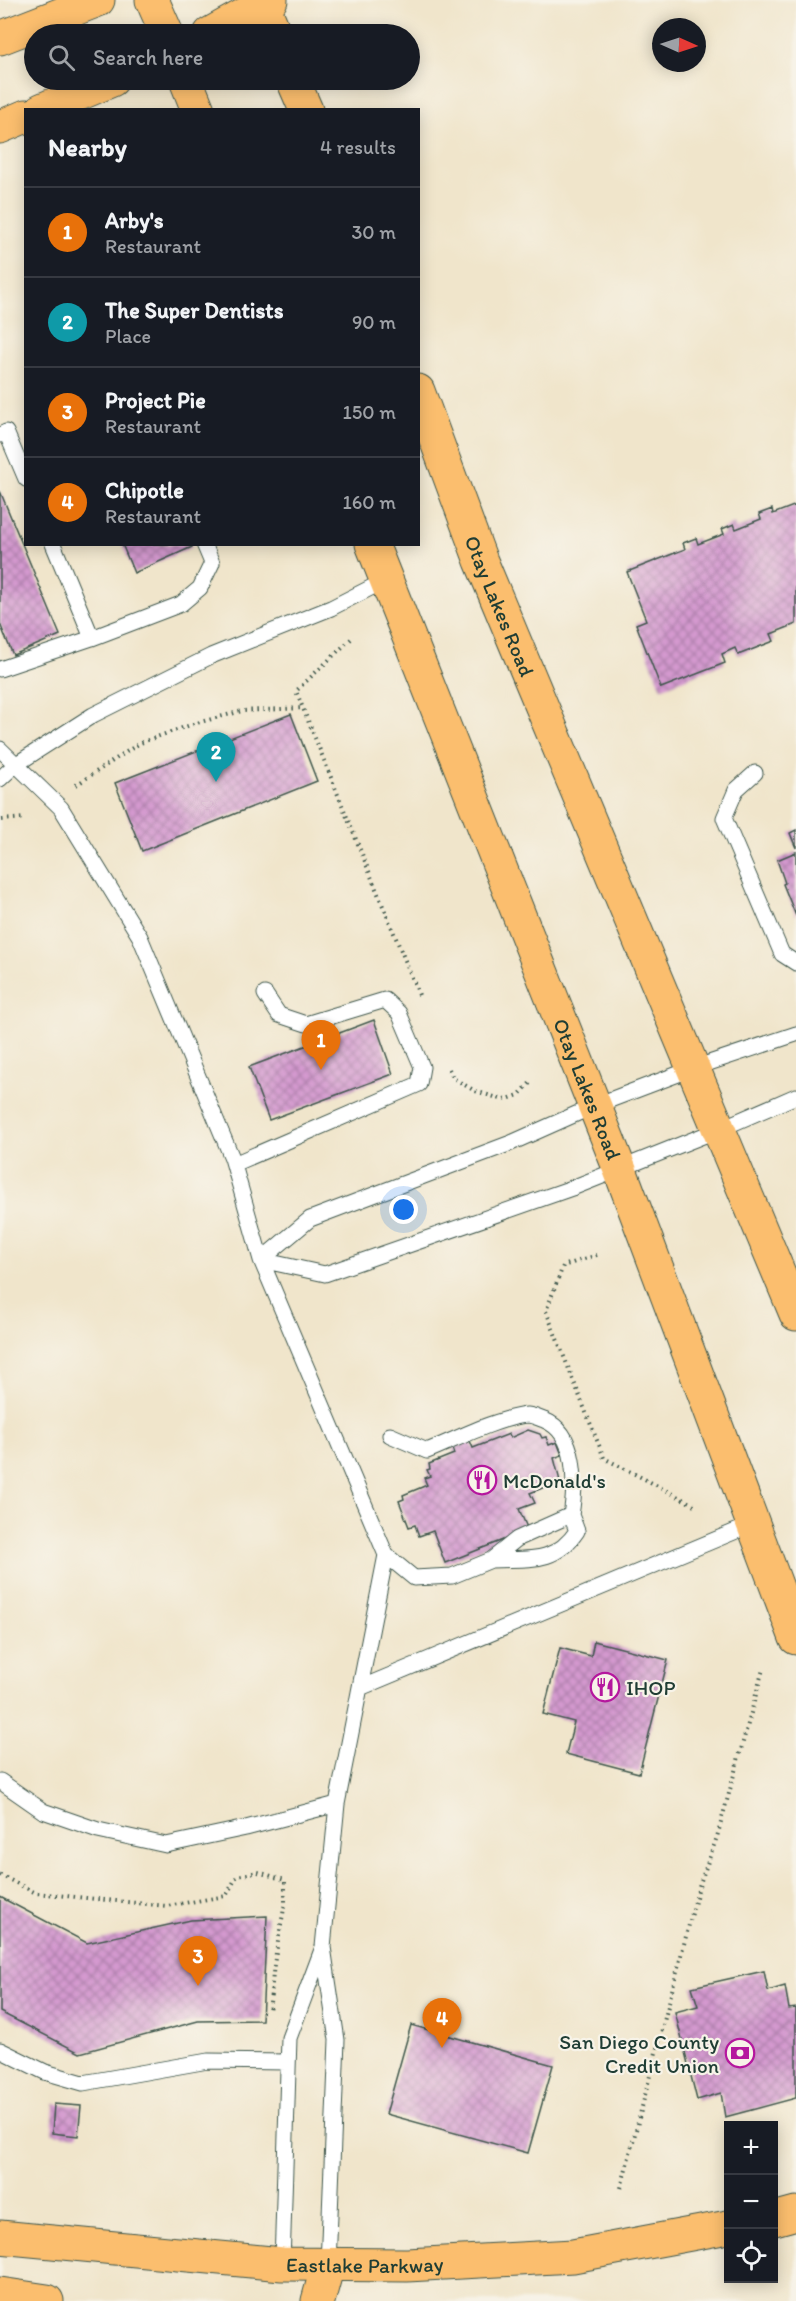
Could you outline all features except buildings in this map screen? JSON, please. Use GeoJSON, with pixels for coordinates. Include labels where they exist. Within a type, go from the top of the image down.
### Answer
{"type":"FeatureCollection","features":[{"type":"Feature","properties":{"kind":"main road"},"geometry":{"type":"LineString","coordinates":[[36,24],[98,0]]}},
{"type":"Feature","properties":{"kind":"main road"},"geometry":{"type":"LineString","coordinates":[[152,0],[163,24]]}},
{"type":"Feature","properties":{"kind":"main road"},"geometry":{"type":"LineString","coordinates":[[234,24],[268,10]]}},
{"type":"Feature","properties":{"kind":"main road"},"geometry":{"type":"LineString","coordinates":[[0,38],[24,29]]}},
{"type":"Feature","properties":{"kind":"main road"},"geometry":{"type":"LineString","coordinates":[[46,108],[88,90]]}},
{"type":"Feature","properties":{"kind":"main road"},"geometry":{"type":"LineString","coordinates":[[190,90],[197,108]]}},
{"type":"Feature","properties":{"kind":"main road"},"geometry":{"type":"LineString","coordinates":[[297,90],[305,108]]}},
{"type":"Feature","properties":{"kind":"main road"},"geometry":{"type":"LineString","coordinates":[[0,127],[24,117]]}},
{"type":"Feature","properties":{"kind":"main road","name":"Otay Lakes Road"},"geometry":{"type":"LineString","coordinates":[[420,396],[481,561],[796,1314]]}},
{"type":"Feature","properties":{"kind":"main road","name":"Otay Lakes Road"},"geometry":{"type":"LineString","coordinates":[[373,546],[620,1170],[796,1638]]}},
{"type":"Feature","properties":{"kind":"main road"},"geometry":{"type":"LineString","coordinates":[[778,2218],[796,2213]]}},
{"type":"Feature","properties":{"kind":"main road","name":"Eastlake Parkway"},"geometry":{"type":"LineString","coordinates":[[0,2237],[282,2264],[407,2265],[573,2256],[724,2228]]}},
{"type":"Feature","properties":{"kind":"main road"},"geometry":{"type":"LineString","coordinates":[[318,2301],[328,2265]]}},
{"type":"Feature","properties":{"kind":"main road"},"geometry":{"type":"LineString","coordinates":[[0,2294],[46,2301]]}},
{"type":"Feature","properties":{"kind":"lane"},"geometry":{"type":"LineString","coordinates":[[0,435],[6,432],[24,470]]}},
{"type":"Feature","properties":{"kind":"lane"},"geometry":{"type":"LineString","coordinates":[[54,546],[92,638]]}},
{"type":"Feature","properties":{"kind":"lane"},"geometry":{"type":"LineString","coordinates":[[0,669],[92,638],[181,604],[200,588],[212,563],[205,546]]}},
{"type":"Feature","properties":{"kind":"lane"},"geometry":{"type":"LineString","coordinates":[[0,779],[15,765],[104,709],[211,656],[331,609],[386,580]]}},
{"type":"Feature","properties":{"kind":"lane"},"geometry":{"type":"LineString","coordinates":[[0,748],[61,808],[140,937],[234,1164],[261,1260],[387,1555],[414,1578],[452,1576],[491,1560],[517,1539],[571,1515]]}},
{"type":"Feature","properties":{"kind":"lane"},"geometry":{"type":"LineString","coordinates":[[755,773],[736,790],[724,818],[782,954],[796,963]]}},
{"type":"Feature","properties":{"kind":"lane"},"geometry":{"type":"LineString","coordinates":[[234,1164],[419,1084],[422,1067],[399,1013],[385,1000],[306,1024],[279,1015],[265,994]]}},
{"type":"Feature","properties":{"kind":"lane"},"geometry":{"type":"LineString","coordinates":[[261,1260],[310,1219],[511,1143],[594,1106],[694,1068],[796,1034]]}},
{"type":"Feature","properties":{"kind":"lane"},"geometry":{"type":"LineString","coordinates":[[261,1260],[325,1274],[535,1202],[620,1170],[796,1096]]}},
{"type":"Feature","properties":{"kind":"lane"},"geometry":{"type":"LineString","coordinates":[[390,1435],[427,1451],[511,1418],[530,1415],[552,1423],[565,1438],[572,1462],[575,1492],[571,1515],[577,1531],[568,1544],[550,1556],[491,1560]]}},
{"type":"Feature","properties":{"kind":"lane"},"geometry":{"type":"LineString","coordinates":[[360,1688],[753,1524]]}},
{"type":"Feature","properties":{"kind":"lane"},"geometry":{"type":"LineString","coordinates":[[328,2265],[337,2040],[323,1947],[337,1804],[387,1555]]}},
{"type":"Feature","properties":{"kind":"lane"},"geometry":{"type":"LineString","coordinates":[[0,1781],[43,1811],[99,1830],[166,1845],[246,1828],[337,1804]]}},
{"type":"Feature","properties":{"kind":"lane"},"geometry":{"type":"LineString","coordinates":[[282,2264],[289,2038],[323,1947]]}},
{"type":"Feature","properties":{"kind":"lane"},"geometry":{"type":"LineString","coordinates":[[0,2050],[45,2072],[84,2083],[208,2061],[288,2062]]}},
{"type":"Feature","properties":{"kind":"path"},"geometry":{"type":"LineString","coordinates":[[351,639],[297,691],[422,1002]]}},
{"type":"Feature","properties":{"kind":"path"},"geometry":{"type":"LineString","coordinates":[[76,785],[140,743],[193,724],[242,711],[303,708]]}},
{"type":"Feature","properties":{"kind":"path"},"geometry":{"type":"LineString","coordinates":[[2,820],[25,818]]}},
{"type":"Feature","properties":{"kind":"path"},"geometry":{"type":"LineString","coordinates":[[449,1067],[453,1078],[475,1091],[504,1100],[519,1095],[531,1083]]}},
{"type":"Feature","properties":{"kind":"path"},"geometry":{"type":"LineString","coordinates":[[597,1255],[563,1266],[546,1311],[604,1458],[698,1507]]}},
{"type":"Feature","properties":{"kind":"path"},"geometry":{"type":"LineString","coordinates":[[621,2188],[699,1886],[717,1837],[763,1669]]}},
{"type":"Feature","properties":{"kind":"path"},"geometry":{"type":"LineString","coordinates":[[0,1875],[36,1893],[168,1906],[226,1896],[237,1876],[258,1872],[285,1880],[285,1903],[274,1964],[268,2016]]}},
{"type":"Feature","properties":{"kind":"place","name":"The Super Dentists"},"geometry":{"type":"Point","coordinates":[216,782]}},
{"type":"Feature","properties":{"kind":"place","name":"Arby's"},"geometry":{"type":"Point","coordinates":[321,1070]}},
{"type":"Feature","properties":{"kind":"place","name":"McDonald's"},"geometry":{"type":"Point","coordinates":[482,1480]}},
{"type":"Feature","properties":{"kind":"place","name":"IHOP"},"geometry":{"type":"Point","coordinates":[605,1687]}},
{"type":"Feature","properties":{"kind":"place","name":"Project Pie"},"geometry":{"type":"Point","coordinates":[198,1986]}},
{"type":"Feature","properties":{"kind":"place","name":"Chipotle"},"geometry":{"type":"Point","coordinates":[442,2048]}},
{"type":"Feature","properties":{"kind":"place","name":"San Diego County Credit Union"},"geometry":{"type":"Point","coordinates":[740,2053]}}]}
